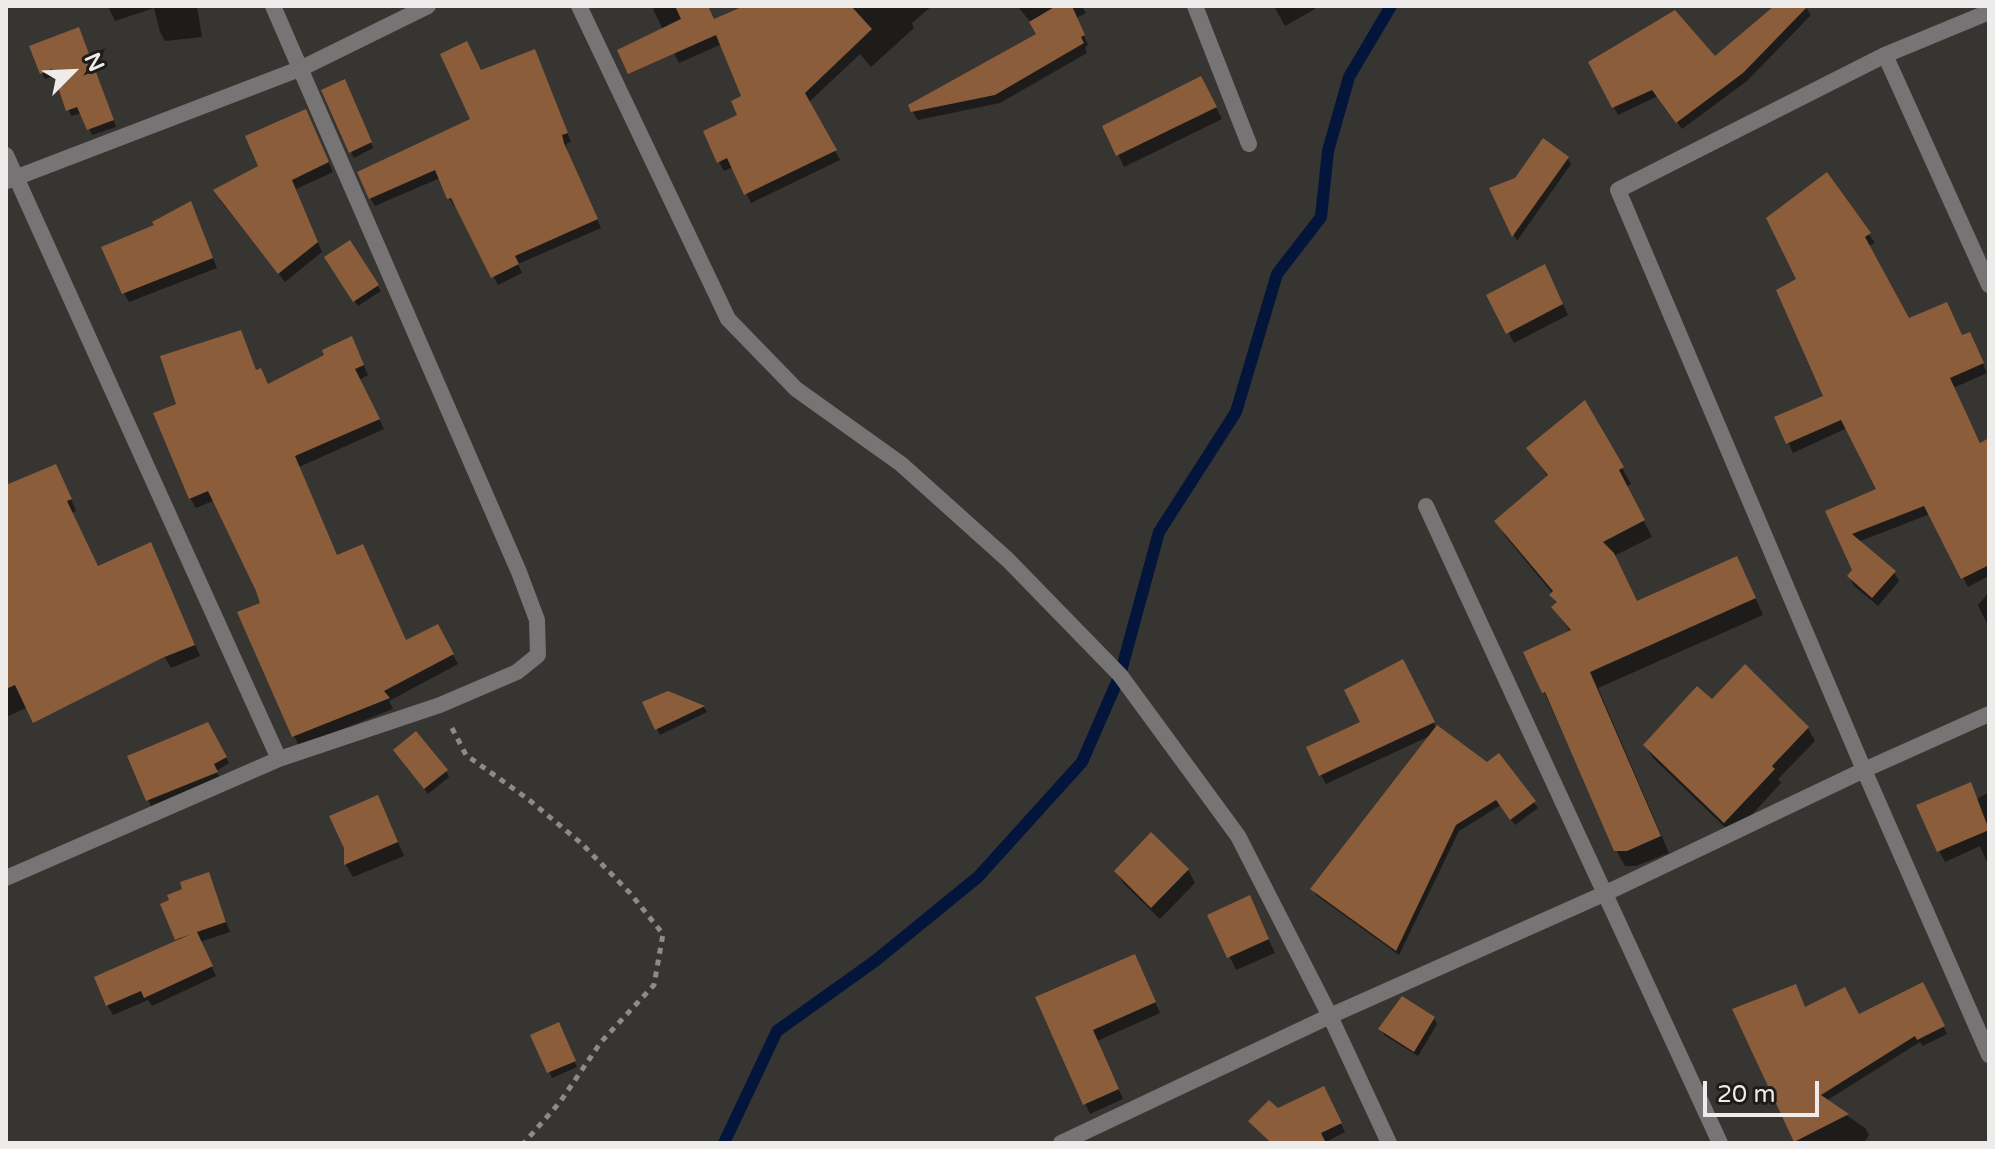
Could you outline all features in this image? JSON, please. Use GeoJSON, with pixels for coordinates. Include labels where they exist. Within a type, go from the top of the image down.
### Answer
{"type":"FeatureCollection","features":[{"type":"Feature","properties":{"kind":"street"},"geometry":{"type":"LineString","coordinates":[[6,878],[279,759],[440,705],[517,672],[538,655],[537,620],[519,572],[273,6]]}},
{"type":"Feature","properties":{"kind":"street"},"geometry":{"type":"LineString","coordinates":[[11,180],[302,68],[428,6]]}},
{"type":"Feature","properties":{"kind":"street"},"geometry":{"type":"LineString","coordinates":[[579,6],[728,319],[796,389],[901,464],[987,541],[1120,675],[1238,836],[1330,1016],[1389,1143]]}},
{"type":"Feature","properties":{"kind":"street"},"geometry":{"type":"LineString","coordinates":[[1195,6],[1249,144]]}},
{"type":"Feature","properties":{"kind":"street"},"geometry":{"type":"LineString","coordinates":[[1989,12],[1885,55],[1618,190],[1864,770],[1989,1055]]}},
{"type":"Feature","properties":{"kind":"street"},"geometry":{"type":"LineString","coordinates":[[1885,55],[1989,285]]}},
{"type":"Feature","properties":{"kind":"street"},"geometry":{"type":"LineString","coordinates":[[6,155],[11,180],[279,759]]}},
{"type":"Feature","properties":{"kind":"street"},"geometry":{"type":"LineString","coordinates":[[1426,506],[1720,1143]]}},
{"type":"Feature","properties":{"kind":"street"},"geometry":{"type":"LineString","coordinates":[[1069,1141],[1330,1016],[1606,893],[1989,714]]}},
{"type":"Feature","properties":{"kind":"path"},"geometry":{"type":"LineString","coordinates":[[440,705],[466,755],[528,799],[581,843],[630,893],[663,934],[654,985],[601,1042],[560,1102],[524,1143]]}},
{"type":"Feature","properties":{"kind":"building"},"geometry":{"type":"Polygon","coordinates":[[[675,6],[708,6],[714,19],[744,6],[851,6],[872,29],[805,93],[837,150],[744,195],[727,158],[717,163],[703,131],[737,115],[731,101],[741,96],[716,35],[628,74],[617,50],[681,19],[675,6]]]}},
{"type":"Feature","properties":{"kind":"building"},"geometry":{"type":"Polygon","coordinates":[[[1056,6],[1072,6],[1085,35],[1081,37],[1084,43],[995,95],[911,112],[908,105],[1036,34],[1029,22],[1056,6]]]}},
{"type":"Feature","properties":{"kind":"building"},"geometry":{"type":"Polygon","coordinates":[[[1774,6],[1808,6],[1743,73],[1676,123],[1652,90],[1612,108],[1588,62],[1675,10],[1715,56],[1774,6]]]}},
{"type":"Feature","properties":{"kind":"building"},"geometry":{"type":"Polygon","coordinates":[[[79,27],[114,120],[87,130],[77,107],[66,111],[52,69],[40,74],[29,46],[79,27]]]}},
{"type":"Feature","properties":{"kind":"building"},"geometry":{"type":"Polygon","coordinates":[[[467,41],[481,70],[535,49],[568,133],[562,135],[564,143],[598,219],[515,256],[519,264],[491,278],[451,198],[447,199],[435,170],[369,199],[357,172],[470,119],[440,54],[467,41]]]}},
{"type":"Feature","properties":{"kind":"building"},"geometry":{"type":"Polygon","coordinates":[[[1201,76],[1217,107],[1116,156],[1102,126],[1201,76]]]}},
{"type":"Feature","properties":{"kind":"building"},"geometry":{"type":"Polygon","coordinates":[[[345,79],[372,142],[349,153],[321,90],[345,79]]]}},
{"type":"Feature","properties":{"kind":"building"},"geometry":{"type":"Polygon","coordinates":[[[306,109],[329,162],[292,180],[318,242],[278,274],[213,190],[258,166],[245,136],[306,109]]]}},
{"type":"Feature","properties":{"kind":"building"},"geometry":{"type":"Polygon","coordinates":[[[1543,138],[1569,157],[1512,237],[1489,188],[1515,178],[1543,138]]]}},
{"type":"Feature","properties":{"kind":"building"},"geometry":{"type":"Polygon","coordinates":[[[1827,172],[1871,233],[1865,237],[1909,318],[1947,302],[1962,335],[1970,332],[1984,363],[1950,378],[1980,443],[1989,438],[1989,565],[1961,579],[1924,506],[1852,534],[1896,571],[1872,598],[1847,576],[1852,570],[1825,511],[1876,489],[1841,420],[1786,444],[1774,417],[1823,396],[1776,290],[1796,279],[1766,218],[1827,172]]]}},
{"type":"Feature","properties":{"kind":"building"},"geometry":{"type":"Polygon","coordinates":[[[191,201],[213,258],[122,294],[101,247],[154,225],[152,222],[191,201]]]}},
{"type":"Feature","properties":{"kind":"building"},"geometry":{"type":"Polygon","coordinates":[[[350,240],[379,285],[353,302],[324,257],[350,240]]]}},
{"type":"Feature","properties":{"kind":"building"},"geometry":{"type":"Polygon","coordinates":[[[1545,264],[1563,304],[1506,334],[1486,295],[1545,264]]]}},
{"type":"Feature","properties":{"kind":"building"},"geometry":{"type":"Polygon","coordinates":[[[241,330],[256,370],[261,368],[268,384],[324,355],[322,350],[352,336],[364,365],[355,369],[380,419],[295,456],[337,555],[363,544],[406,640],[438,624],[454,654],[384,691],[390,698],[292,737],[237,612],[260,603],[256,591],[208,491],[189,499],[153,413],[176,404],[160,356],[241,330]]]}},
{"type":"Feature","properties":{"kind":"building"},"geometry":{"type":"Polygon","coordinates":[[[1585,400],[1624,467],[1619,470],[1645,520],[1603,542],[1614,553],[1637,601],[1737,556],[1756,598],[1590,672],[1661,836],[1627,851],[1614,851],[1545,692],[1542,693],[1523,652],[1571,630],[1551,607],[1557,602],[1549,595],[1553,591],[1494,521],[1548,475],[1526,448],[1585,400]]]}},
{"type":"Feature","properties":{"kind":"building"},"geometry":{"type":"Polygon","coordinates":[[[56,464],[72,499],[67,501],[98,566],[151,542],[195,645],[162,658],[33,723],[15,685],[6,689],[6,485],[56,464]]]}},
{"type":"Feature","properties":{"kind":"building"},"geometry":{"type":"Polygon","coordinates":[[[1403,659],[1435,722],[1319,776],[1306,747],[1360,722],[1344,690],[1403,659]]]}},
{"type":"Feature","properties":{"kind":"building"},"geometry":{"type":"Polygon","coordinates":[[[1745,664],[1809,727],[1724,823],[1643,745],[1697,686],[1712,699],[1745,664]]]}},
{"type":"Feature","properties":{"kind":"building"},"geometry":{"type":"Polygon","coordinates":[[[668,691],[705,706],[655,730],[642,702],[668,691]]]}},
{"type":"Feature","properties":{"kind":"building"},"geometry":{"type":"Polygon","coordinates":[[[208,722],[227,757],[214,764],[218,772],[146,801],[127,756],[208,722]]]}},
{"type":"Feature","properties":{"kind":"building"},"geometry":{"type":"Polygon","coordinates":[[[1437,725],[1487,762],[1499,753],[1536,801],[1510,820],[1496,800],[1456,825],[1396,951],[1310,889],[1437,725]]]}},
{"type":"Feature","properties":{"kind":"building"},"geometry":{"type":"Polygon","coordinates":[[[416,731],[448,770],[424,789],[393,750],[416,731]]]}},
{"type":"Feature","properties":{"kind":"building"},"geometry":{"type":"Polygon","coordinates":[[[1971,782],[1989,830],[1937,852],[1916,805],[1971,782]]]}},
{"type":"Feature","properties":{"kind":"building"},"geometry":{"type":"Polygon","coordinates":[[[378,795],[398,842],[344,865],[344,848],[329,816],[378,795]]]}},
{"type":"Feature","properties":{"kind":"building"},"geometry":{"type":"Polygon","coordinates":[[[1151,832],[1189,869],[1151,908],[1114,871],[1151,832]]]}},
{"type":"Feature","properties":{"kind":"building"},"geometry":{"type":"Polygon","coordinates":[[[209,872],[226,922],[197,932],[213,966],[144,998],[141,991],[106,1006],[94,977],[191,934],[175,940],[160,904],[169,900],[167,895],[182,889],[180,882],[209,872]]]}},
{"type":"Feature","properties":{"kind":"building"},"geometry":{"type":"Polygon","coordinates":[[[1250,895],[1269,939],[1227,958],[1207,915],[1250,895]]]}},
{"type":"Feature","properties":{"kind":"building"},"geometry":{"type":"Polygon","coordinates":[[[1135,954],[1156,1002],[1093,1030],[1119,1089],[1083,1105],[1035,997],[1135,954]]]}},
{"type":"Feature","properties":{"kind":"building"},"geometry":{"type":"Polygon","coordinates":[[[1923,982],[1945,1026],[1917,1040],[1915,1036],[1821,1095],[1849,1114],[1794,1142],[1732,1009],[1796,984],[1805,1007],[1845,987],[1859,1014],[1923,982]]]}},
{"type":"Feature","properties":{"kind":"building"},"geometry":{"type":"Polygon","coordinates":[[[1402,996],[1435,1017],[1414,1052],[1378,1029],[1402,996]]]}},
{"type":"Feature","properties":{"kind":"building"},"geometry":{"type":"Polygon","coordinates":[[[559,1022],[576,1061],[547,1073],[530,1035],[559,1022]]]}},
{"type":"Feature","properties":{"kind":"building"},"geometry":{"type":"Polygon","coordinates":[[[1324,1086],[1342,1123],[1321,1133],[1326,1143],[1271,1143],[1248,1121],[1269,1100],[1278,1108],[1324,1086]]]}},
{"type":"Feature","properties":{"kind":"waterway"},"geometry":{"type":"LineString","coordinates":[[724,1143],[777,1031],[875,961],[978,877],[1082,762],[1120,675],[1159,532],[1236,412],[1277,274],[1321,217],[1328,151],[1349,77],[1391,6]]}}]}
